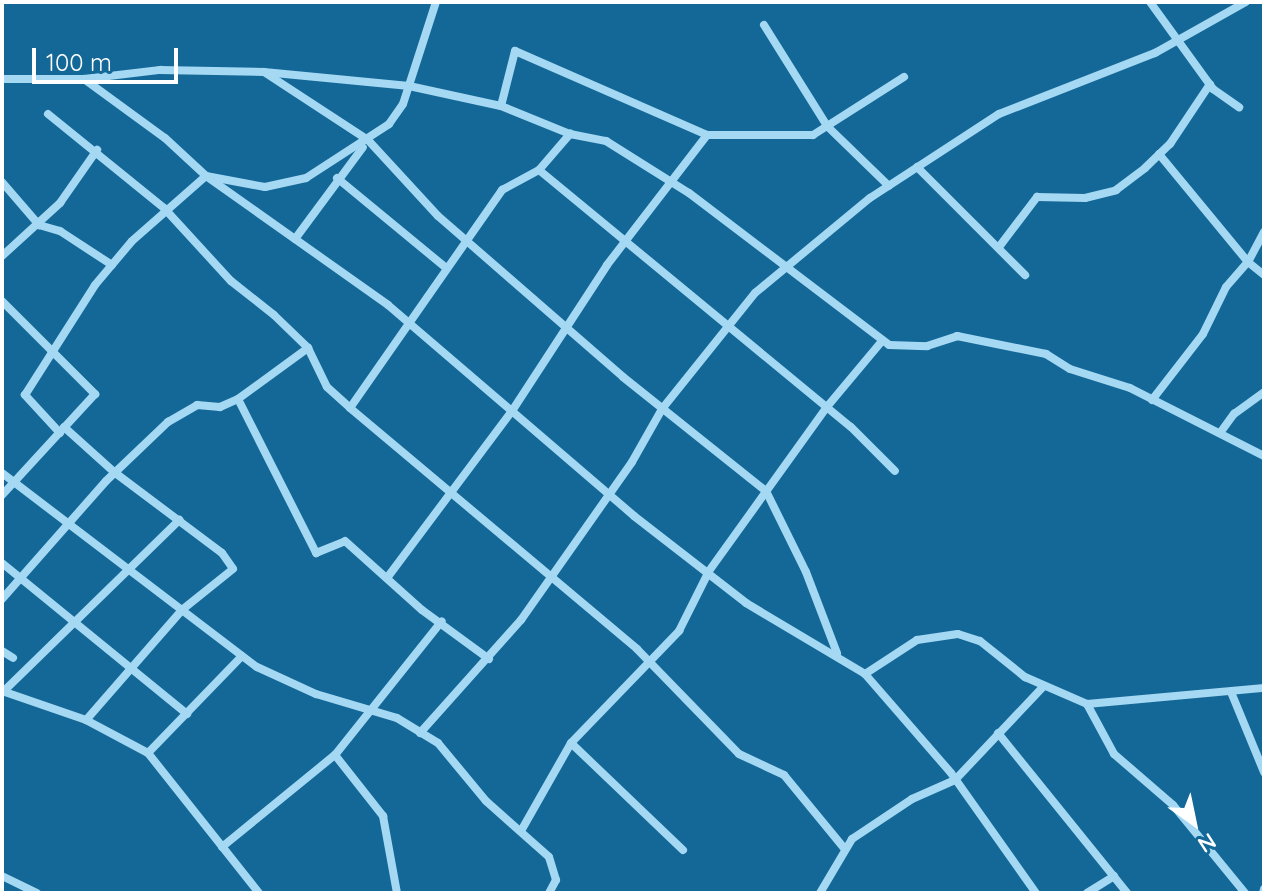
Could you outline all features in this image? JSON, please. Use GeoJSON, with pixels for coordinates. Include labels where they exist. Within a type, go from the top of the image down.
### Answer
{"type":"FeatureCollection","features":[{"type":"Feature","properties":{"kind":"street"},"geometry":{"type":"LineString","coordinates":[[206,176],[265,187],[306,178],[368,140],[389,124],[409,86],[436,2]]}},
{"type":"Feature","properties":{"kind":"street"},"geometry":{"type":"LineString","coordinates":[[1150,2],[1210,84],[1239,107]]}},
{"type":"Feature","properties":{"kind":"street"},"geometry":{"type":"LineString","coordinates":[[420,733],[489,659],[551,580],[662,409],[728,327],[785,268],[889,186],[999,114],[1179,41],[1246,2]]}},
{"type":"Feature","properties":{"kind":"street"},"geometry":{"type":"LineString","coordinates":[[764,25],[827,126],[889,186]]}},
{"type":"Feature","properties":{"kind":"street"},"geometry":{"type":"LineString","coordinates":[[501,106],[515,51],[707,135],[794,138],[827,126],[904,77]]}},
{"type":"Feature","properties":{"kind":"street"},"geometry":{"type":"LineString","coordinates":[[2,79],[84,79],[160,70],[264,72],[409,86],[501,106],[570,134],[606,141],[673,182],[882,341],[907,347],[957,336],[985,339],[1046,354],[1152,400],[1264,456]]}},
{"type":"Feature","properties":{"kind":"street"},"geometry":{"type":"LineString","coordinates":[[264,72],[368,140],[465,239],[662,409],[766,491],[811,584],[837,653]]}},
{"type":"Feature","properties":{"kind":"street"},"geometry":{"type":"LineString","coordinates":[[84,79],[165,138],[206,176],[410,324],[609,494],[709,571],[802,641],[837,653],[865,674],[955,780],[1036,893]]}},
{"type":"Feature","properties":{"kind":"street"},"geometry":{"type":"LineString","coordinates":[[999,247],[1037,197],[1085,198],[1116,190],[1159,154],[1210,84]]}},
{"type":"Feature","properties":{"kind":"street"},"geometry":{"type":"LineString","coordinates":[[48,114],[97,150],[166,210],[231,281],[308,348],[327,387],[350,408],[652,663],[739,754],[784,775],[844,848]]}},
{"type":"Feature","properties":{"kind":"street"},"geometry":{"type":"LineString","coordinates":[[350,408],[502,190],[539,170],[570,134]]}},
{"type":"Feature","properties":{"kind":"street"},"geometry":{"type":"LineString","coordinates":[[387,578],[452,497],[624,242],[707,135]]}},
{"type":"Feature","properties":{"kind":"street"},"geometry":{"type":"LineString","coordinates":[[295,239],[368,140]]}},
{"type":"Feature","properties":{"kind":"street"},"geometry":{"type":"LineString","coordinates":[[2,256],[39,225],[97,150]]}},
{"type":"Feature","properties":{"kind":"street"},"geometry":{"type":"LineString","coordinates":[[1159,154],[1248,262],[1264,275]]}},
{"type":"Feature","properties":{"kind":"street"},"geometry":{"type":"LineString","coordinates":[[917,167],[1025,275]]}},
{"type":"Feature","properties":{"kind":"street"},"geometry":{"type":"LineString","coordinates":[[539,170],[826,408],[895,471]]}},
{"type":"Feature","properties":{"kind":"street"},"geometry":{"type":"LineString","coordinates":[[86,720],[182,610],[233,569],[222,553],[114,472],[25,395],[112,265],[166,210],[206,176]]}},
{"type":"Feature","properties":{"kind":"street"},"geometry":{"type":"LineString","coordinates":[[337,178],[446,268]]}},
{"type":"Feature","properties":{"kind":"street"},"geometry":{"type":"LineString","coordinates":[[2,182],[39,225],[60,231],[112,265]]}},
{"type":"Feature","properties":{"kind":"street"},"geometry":{"type":"LineString","coordinates":[[1152,400],[1203,334],[1226,287],[1248,262],[1264,232]]}},
{"type":"Feature","properties":{"kind":"street"},"geometry":{"type":"LineString","coordinates":[[2,301],[95,394],[2,495]]}},
{"type":"Feature","properties":{"kind":"street"},"geometry":{"type":"LineString","coordinates":[[521,831],[571,743],[652,663],[679,631],[709,571],[826,408],[882,341]]}},
{"type":"Feature","properties":{"kind":"street"},"geometry":{"type":"LineString","coordinates":[[2,599],[114,472],[168,422],[197,405],[220,407],[238,399],[308,348]]}},
{"type":"Feature","properties":{"kind":"street"},"geometry":{"type":"LineString","coordinates":[[1220,433],[1234,414],[1264,392]]}},
{"type":"Feature","properties":{"kind":"street"},"geometry":{"type":"LineString","coordinates":[[238,399],[316,553],[345,541],[489,659]]}},
{"type":"Feature","properties":{"kind":"street"},"geometry":{"type":"LineString","coordinates":[[2,473],[242,656],[304,689],[370,708],[438,743],[486,801],[521,831],[556,869],[549,893]]}},
{"type":"Feature","properties":{"kind":"street"},"geometry":{"type":"LineString","coordinates":[[179,520],[2,692],[86,720],[148,753],[259,893]]}},
{"type":"Feature","properties":{"kind":"street"},"geometry":{"type":"LineString","coordinates":[[2,563],[73,625],[134,666],[187,714]]}},
{"type":"Feature","properties":{"kind":"street"},"geometry":{"type":"LineString","coordinates":[[222,847],[335,755],[442,621]]}},
{"type":"Feature","properties":{"kind":"street"},"geometry":{"type":"LineString","coordinates":[[865,674],[917,640],[958,634],[980,641],[1044,686],[1087,704],[1264,688]]}},
{"type":"Feature","properties":{"kind":"street"},"geometry":{"type":"LineString","coordinates":[[2,651],[13,658]]}},
{"type":"Feature","properties":{"kind":"street"},"geometry":{"type":"LineString","coordinates":[[148,753],[242,656]]}},
{"type":"Feature","properties":{"kind":"street"},"geometry":{"type":"LineString","coordinates":[[820,893],[844,848],[898,807],[955,780],[1044,686]]}},
{"type":"Feature","properties":{"kind":"street"},"geometry":{"type":"LineString","coordinates":[[1231,692],[1264,772]]}},
{"type":"Feature","properties":{"kind":"street"},"geometry":{"type":"LineString","coordinates":[[1087,704],[1114,754],[1173,805],[1245,893]]}},
{"type":"Feature","properties":{"kind":"street"},"geometry":{"type":"LineString","coordinates":[[998,733],[1127,893]]}},
{"type":"Feature","properties":{"kind":"street"},"geometry":{"type":"LineString","coordinates":[[571,743],[683,850]]}},
{"type":"Feature","properties":{"kind":"street"},"geometry":{"type":"LineString","coordinates":[[335,755],[383,816],[397,893]]}},
{"type":"Feature","properties":{"kind":"street"},"geometry":{"type":"LineString","coordinates":[[2,876],[37,893]]}},
{"type":"Feature","properties":{"kind":"street"},"geometry":{"type":"LineString","coordinates":[[1087,893],[1114,876]]}}]}
